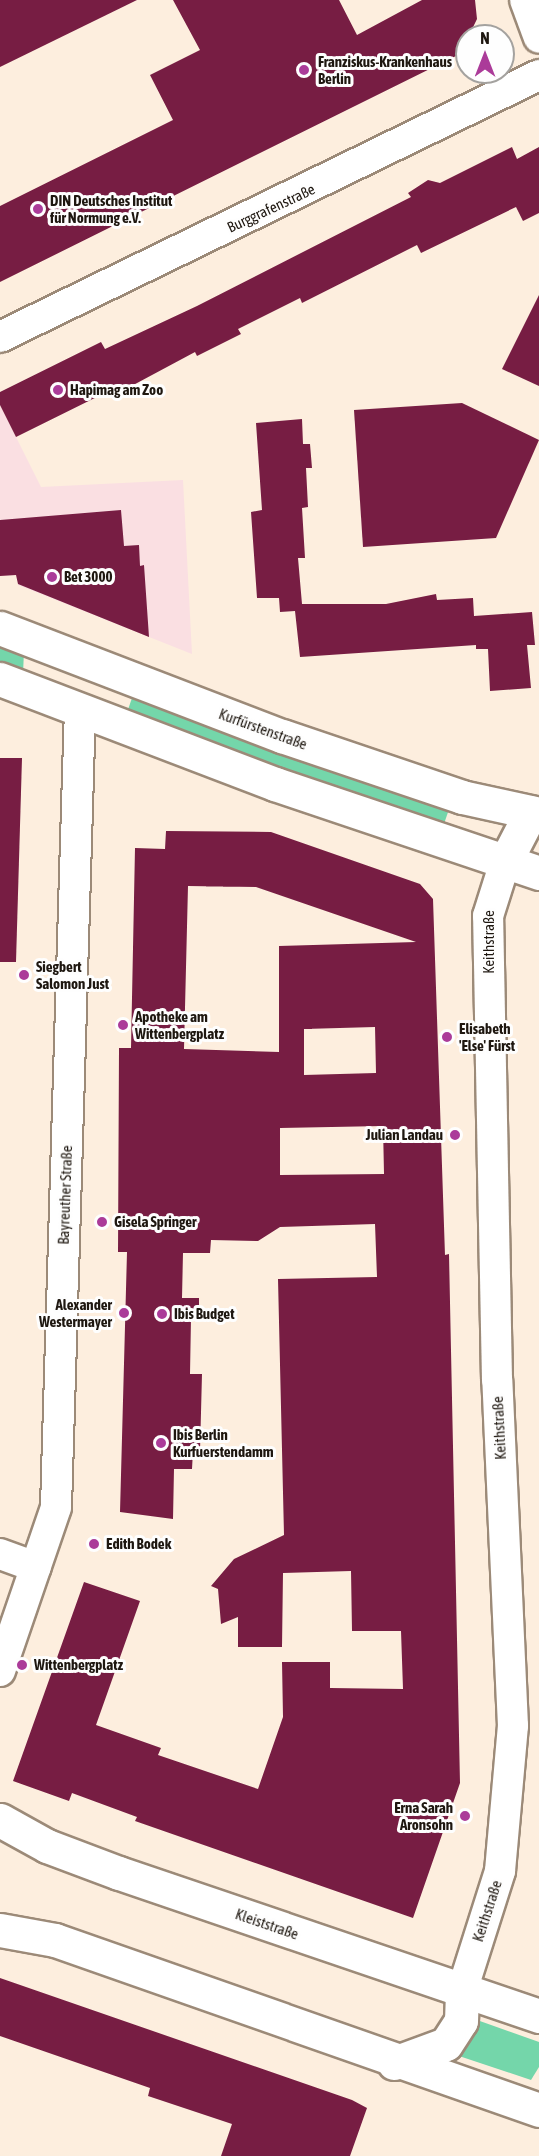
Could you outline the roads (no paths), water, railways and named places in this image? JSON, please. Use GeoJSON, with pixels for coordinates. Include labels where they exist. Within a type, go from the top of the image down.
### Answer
{"type":"FeatureCollection","features":[{"type":"Feature","properties":{"kind":"main road","name":"Kurfürstenstraße"},"geometry":{"type":"LineString","coordinates":[[0,628],[83,661],[462,797],[536,808],[505,862]]}},
{"type":"Feature","properties":{"kind":"main road"},"geometry":{"type":"LineString","coordinates":[[80,710],[83,661]]}},
{"type":"Feature","properties":{"kind":"main road"},"geometry":{"type":"LineString","coordinates":[[0,679],[80,710],[539,873]]}},
{"type":"Feature","properties":{"kind":"main road","name":"Kleiststraße"},"geometry":{"type":"LineString","coordinates":[[0,1820],[47,1846],[109,1869],[539,2016]]}},
{"type":"Feature","properties":{"kind":"main road"},"geometry":{"type":"LineString","coordinates":[[0,1929],[55,1940],[394,2063],[539,2110]]}},
{"type":"Feature","properties":{"kind":"main road"},"geometry":{"type":"LineString","coordinates":[[394,2063],[446,2044],[461,2021],[462,1991]]}},
{"type":"Feature","properties":{"kind":"street"},"geometry":{"type":"LineString","coordinates":[[525,0],[539,38]]}},
{"type":"Feature","properties":{"kind":"street","name":"Burggrafenstraße"},"geometry":{"type":"LineString","coordinates":[[0,337],[539,75]]}},
{"type":"Feature","properties":{"kind":"street","name":"Bayreuther Straße"},"geometry":{"type":"LineString","coordinates":[[0,1671],[56,1507],[80,710]]}},
{"type":"Feature","properties":{"kind":"street","name":"Keithstraße"},"geometry":{"type":"LineString","coordinates":[[462,1991],[500,1871],[513,1726],[497,1380],[488,916],[505,862]]}},
{"type":"Feature","properties":{"kind":"street"},"geometry":{"type":"LineString","coordinates":[[0,1554],[36,1567]]}},
{"type":"Feature","properties":{"kind":"place","name":"Franziskus-Krankenhaus Berlin"},"geometry":{"type":"Point","coordinates":[304,70]}},
{"type":"Feature","properties":{"kind":"place","name":"DIN Deutsches Institut für Normung e.V."},"geometry":{"type":"Point","coordinates":[38,209]}},
{"type":"Feature","properties":{"kind":"place","name":"Hapimag am Zoo"},"geometry":{"type":"Point","coordinates":[58,390]}},
{"type":"Feature","properties":{"kind":"place","name":"Bet 3000"},"geometry":{"type":"Point","coordinates":[52,577]}},
{"type":"Feature","properties":{"kind":"place","name":"Siegbert Salomon Just"},"geometry":{"type":"Point","coordinates":[24,975]}},
{"type":"Feature","properties":{"kind":"place","name":"Apotheke am Wittenbergplatz"},"geometry":{"type":"Point","coordinates":[123,1025]}},
{"type":"Feature","properties":{"kind":"place","name":"Elisabeth 'Else' Fürst"},"geometry":{"type":"Point","coordinates":[447,1037]}},
{"type":"Feature","properties":{"kind":"place","name":"Julian Landau"},"geometry":{"type":"Point","coordinates":[455,1135]}},
{"type":"Feature","properties":{"kind":"place","name":"Gisela Springer"},"geometry":{"type":"Point","coordinates":[102,1222]}},
{"type":"Feature","properties":{"kind":"place","name":"Alexander Westermayer"},"geometry":{"type":"Point","coordinates":[124,1313]}},
{"type":"Feature","properties":{"kind":"place","name":"Ibis Budget"},"geometry":{"type":"Point","coordinates":[162,1314]}},
{"type":"Feature","properties":{"kind":"place","name":"Ibis Berlin Kurfuerstendamm"},"geometry":{"type":"Point","coordinates":[161,1443]}},
{"type":"Feature","properties":{"kind":"place","name":"Edith Bodek"},"geometry":{"type":"Point","coordinates":[94,1544]}},
{"type":"Feature","properties":{"kind":"place","name":"Wittenbergplatz"},"geometry":{"type":"Point","coordinates":[22,1665]}},
{"type":"Feature","properties":{"kind":"place","name":"Erna Sarah Aronsohn"},"geometry":{"type":"Point","coordinates":[465,1816]}}]}
